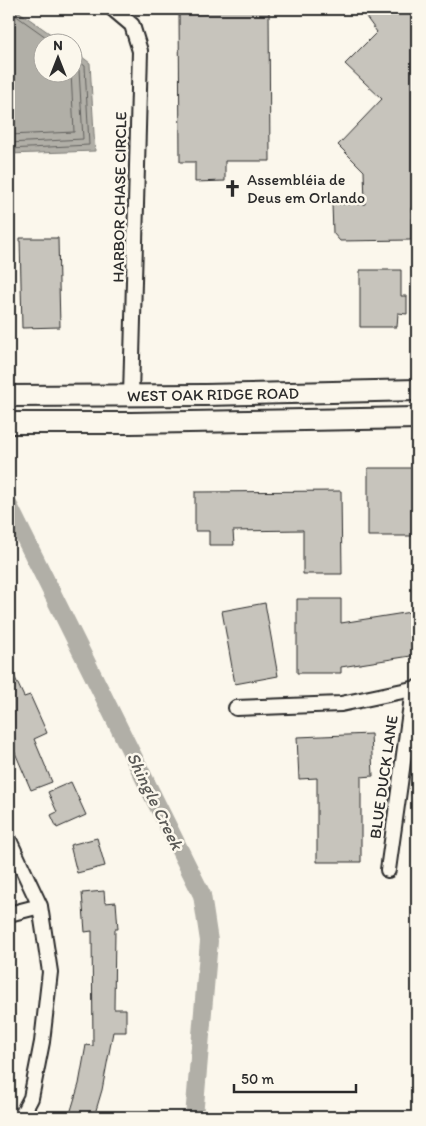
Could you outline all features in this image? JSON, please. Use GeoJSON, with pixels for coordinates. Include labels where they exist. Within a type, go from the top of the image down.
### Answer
{"type":"FeatureCollection","features":[{"type":"Feature","properties":{"kind":"street","name":"HARBOR CHASE CIRCLE"},"geometry":{"type":"LineString","coordinates":[[113,9],[132,25],[140,51],[131,396]]}},
{"type":"Feature","properties":{"kind":"street","name":"WEST OAK RIDGE ROAD"},"geometry":{"type":"LineString","coordinates":[[9,396],[131,396],[417,390]]}},
{"type":"Feature","properties":{"kind":"street"},"geometry":{"type":"LineString","coordinates":[[328,420],[344,404],[417,404]]}},
{"type":"Feature","properties":{"kind":"street","name":"WEST OAK RIDGE ROAD"},"geometry":{"type":"LineString","coordinates":[[14,423],[417,418]]}},
{"type":"Feature","properties":{"kind":"street"},"geometry":{"type":"LineString","coordinates":[[236,708],[341,704],[415,689]]}},
{"type":"Feature","properties":{"kind":"street","name":"BLUE DUCK LANE"},"geometry":{"type":"LineString","coordinates":[[388,870],[415,689]]}},
{"type":"Feature","properties":{"kind":"street"},"geometry":{"type":"LineString","coordinates":[[9,840],[40,906],[50,972],[40,1052],[31,1098],[21,1117]]}},
{"type":"Feature","properties":{"kind":"street"},"geometry":{"type":"LineString","coordinates":[[9,914],[40,906]]}},
{"type":"Feature","properties":{"kind":"water"},"geometry":{"type":"Polygon","coordinates":[[[9,9],[15,9],[48,32],[32,32],[32,82],[82,82],[82,57],[90,63],[95,151],[9,154],[9,9]]]}},
{"type":"Feature","properties":{"kind":"building"},"geometry":{"type":"Polygon","coordinates":[[[179,9],[269,9],[270,161],[225,161],[225,181],[195,182],[195,162],[180,162],[179,9]]]}},
{"type":"Feature","properties":{"kind":"building"},"geometry":{"type":"Polygon","coordinates":[[[374,9],[417,9],[417,201],[411,208],[411,240],[340,241],[333,233],[332,204],[365,204],[364,171],[338,145],[382,99],[345,64],[377,32],[366,17],[374,9]]]}},
{"type":"Feature","properties":{"kind":"building"},"geometry":{"type":"Polygon","coordinates":[[[20,238],[58,238],[60,327],[22,328],[20,238]]]}},
{"type":"Feature","properties":{"kind":"building"},"geometry":{"type":"Polygon","coordinates":[[[360,270],[401,270],[401,296],[407,296],[407,314],[398,313],[397,327],[360,327],[360,270]]]}},
{"type":"Feature","properties":{"kind":"building"},"geometry":{"type":"Polygon","coordinates":[[[368,468],[417,468],[417,536],[368,536],[368,468]]]}},
{"type":"Feature","properties":{"kind":"building"},"geometry":{"type":"Polygon","coordinates":[[[341,491],[342,574],[303,574],[303,530],[233,531],[234,545],[209,545],[209,531],[195,531],[195,492],[341,491]]]}},
{"type":"Feature","properties":{"kind":"building"},"geometry":{"type":"Polygon","coordinates":[[[297,599],[341,599],[341,623],[417,611],[417,655],[341,667],[341,673],[297,673],[297,599]]]}},
{"type":"Feature","properties":{"kind":"building"},"geometry":{"type":"Polygon","coordinates":[[[265,603],[278,676],[235,684],[222,611],[265,603]]]}},
{"type":"Feature","properties":{"kind":"building"},"geometry":{"type":"Polygon","coordinates":[[[9,665],[24,697],[30,695],[47,733],[34,739],[52,782],[31,790],[13,748],[9,750],[9,665]]]}},
{"type":"Feature","properties":{"kind":"building"},"geometry":{"type":"Polygon","coordinates":[[[371,734],[373,776],[361,777],[361,862],[317,862],[317,778],[299,779],[297,737],[371,734]]]}},
{"type":"Feature","properties":{"kind":"building"},"geometry":{"type":"Polygon","coordinates":[[[71,782],[86,815],[57,828],[51,815],[57,812],[48,792],[71,782]]]}},
{"type":"Feature","properties":{"kind":"building"},"geometry":{"type":"Polygon","coordinates":[[[97,838],[105,866],[77,873],[70,845],[97,838]]]}},
{"type":"Feature","properties":{"kind":"building"},"geometry":{"type":"Polygon","coordinates":[[[104,891],[105,903],[116,902],[118,929],[115,929],[114,1009],[126,1009],[126,1032],[113,1032],[102,1090],[94,1117],[69,1117],[79,1084],[86,1045],[93,1046],[92,931],[85,932],[82,893],[104,891]]]}},
{"type":"Feature","properties":{"kind":"waterway","name":"Shingle Creek"},"geometry":{"type":"LineString","coordinates":[[9,506],[202,895],[209,941],[194,1117]]}},
{"type":"Feature","properties":{"kind":"place","name":"Assembléia de Deus em Orlando"},"geometry":{"type":"Point","coordinates":[233,188]}}]}
